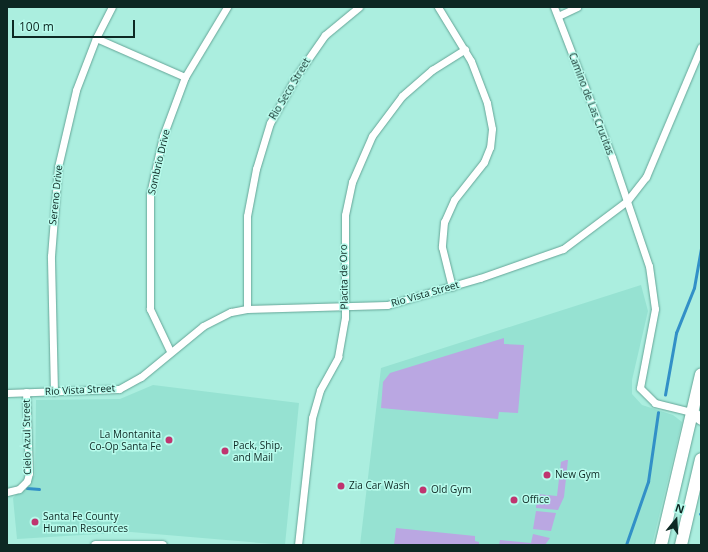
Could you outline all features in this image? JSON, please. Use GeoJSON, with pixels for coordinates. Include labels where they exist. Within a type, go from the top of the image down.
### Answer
{"type":"FeatureCollection","features":[{"type":"Feature","properties":{"kind":"highway"},"geometry":{"type":"LineString","coordinates":[[661,545],[694,413],[701,375]]}},
{"type":"Feature","properties":{"kind":"highway"},"geometry":{"type":"LineString","coordinates":[[681,545],[701,459]]}},
{"type":"Feature","properties":{"kind":"street","name":"Sereno Drive"},"geometry":{"type":"LineString","coordinates":[[54,392],[51,256],[55,190],[67,123],[76,90],[96,38],[112,7]]}},
{"type":"Feature","properties":{"kind":"street","name":"Sombrio Drive"},"geometry":{"type":"LineString","coordinates":[[170,351],[150,309],[150,194],[163,136],[185,77],[227,7]]}},
{"type":"Feature","properties":{"kind":"street","name":"Rio Seco Street"},"geometry":{"type":"LineString","coordinates":[[247,309],[246,216],[256,169],[270,123],[297,75],[325,35],[359,7]]}},
{"type":"Feature","properties":{"kind":"street"},"geometry":{"type":"LineString","coordinates":[[438,7],[465,50],[487,103],[492,135],[489,152],[481,168],[454,200],[444,222],[442,247],[452,287]]}},
{"type":"Feature","properties":{"kind":"street","name":"Camino de Las Crucitas"},"geometry":{"type":"LineString","coordinates":[[554,7],[627,201]]}},
{"type":"Feature","properties":{"kind":"street"},"geometry":{"type":"LineString","coordinates":[[558,16],[577,7]]}},
{"type":"Feature","properties":{"kind":"street"},"geometry":{"type":"LineString","coordinates":[[96,38],[185,77]]}},
{"type":"Feature","properties":{"kind":"street","name":"Rio Vista Street"},"geometry":{"type":"LineString","coordinates":[[7,393],[119,389],[141,377],[170,351],[216,317],[247,309],[387,305],[452,287],[563,249],[627,201],[646,177],[701,47]]}},
{"type":"Feature","properties":{"kind":"street","name":"Placita de Oro"},"geometry":{"type":"LineString","coordinates":[[298,545],[312,418],[320,390],[338,357],[345,306],[345,214],[352,182],[372,136],[402,96],[432,70],[465,50]]}},
{"type":"Feature","properties":{"kind":"street"},"geometry":{"type":"LineString","coordinates":[[627,201],[649,266],[655,296],[654,318],[640,388],[656,403],[694,413]]}},
{"type":"Feature","properties":{"kind":"street","name":"Cielo Azul Street"},"geometry":{"type":"LineString","coordinates":[[7,492],[19,489],[27,481],[30,473],[26,392]]}},
{"type":"Feature","properties":{"kind":"street"},"geometry":{"type":"LineString","coordinates":[[95,545],[162,545]]}},
{"type":"Feature","properties":{"kind":"shaded area"},"geometry":{"type":"Polygon","coordinates":[[[641,285],[648,311],[632,380],[632,394],[642,405],[673,415],[682,422],[652,545],[360,545],[381,368],[641,285]]]}},
{"type":"Feature","properties":{"kind":"shaded area"},"geometry":{"type":"Polygon","coordinates":[[[504,338],[504,344],[524,345],[518,413],[499,412],[498,419],[381,408],[383,382],[390,373],[504,338]]]}},
{"type":"Feature","properties":{"kind":"shaded area"},"geometry":{"type":"Polygon","coordinates":[[[153,385],[299,403],[285,545],[131,532],[17,539],[13,498],[35,475],[36,400],[120,399],[153,385]]]}},
{"type":"Feature","properties":{"kind":"shaded area"},"geometry":{"type":"Polygon","coordinates":[[[568,460],[564,497],[558,510],[536,508],[537,494],[557,496],[561,462],[568,460]]]}},
{"type":"Feature","properties":{"kind":"shaded area"},"geometry":{"type":"Polygon","coordinates":[[[536,511],[556,513],[551,531],[533,529],[536,511]]]}},
{"type":"Feature","properties":{"kind":"shaded area"},"geometry":{"type":"Polygon","coordinates":[[[396,528],[475,536],[475,541],[479,542],[479,545],[394,545],[396,528]]]}},
{"type":"Feature","properties":{"kind":"shaded area"},"geometry":{"type":"Polygon","coordinates":[[[533,534],[550,538],[545,545],[499,545],[500,540],[531,543],[533,534]]]}},
{"type":"Feature","properties":{"kind":"waterway"},"geometry":{"type":"LineString","coordinates":[[665,395],[676,333],[694,288],[701,249]]}},
{"type":"Feature","properties":{"kind":"waterway"},"geometry":{"type":"LineString","coordinates":[[626,545],[648,482],[658,413]]}},
{"type":"Feature","properties":{"kind":"waterway"},"geometry":{"type":"LineString","coordinates":[[27,488],[39,489]]}},
{"type":"Feature","properties":{"kind":"place","name":"La Montanita Co-Op Santa Fe"},"geometry":{"type":"Point","coordinates":[169,440]}},
{"type":"Feature","properties":{"kind":"place","name":"Pack, Ship, and Mail"},"geometry":{"type":"Point","coordinates":[225,451]}},
{"type":"Feature","properties":{"kind":"place","name":"New Gym"},"geometry":{"type":"Point","coordinates":[547,475]}},
{"type":"Feature","properties":{"kind":"place","name":"Zia Car Wash"},"geometry":{"type":"Point","coordinates":[341,486]}},
{"type":"Feature","properties":{"kind":"place","name":"Old Gym"},"geometry":{"type":"Point","coordinates":[423,490]}},
{"type":"Feature","properties":{"kind":"place","name":"Office"},"geometry":{"type":"Point","coordinates":[514,500]}},
{"type":"Feature","properties":{"kind":"place","name":"Santa Fe County Human Resources"},"geometry":{"type":"Point","coordinates":[35,522]}}]}
